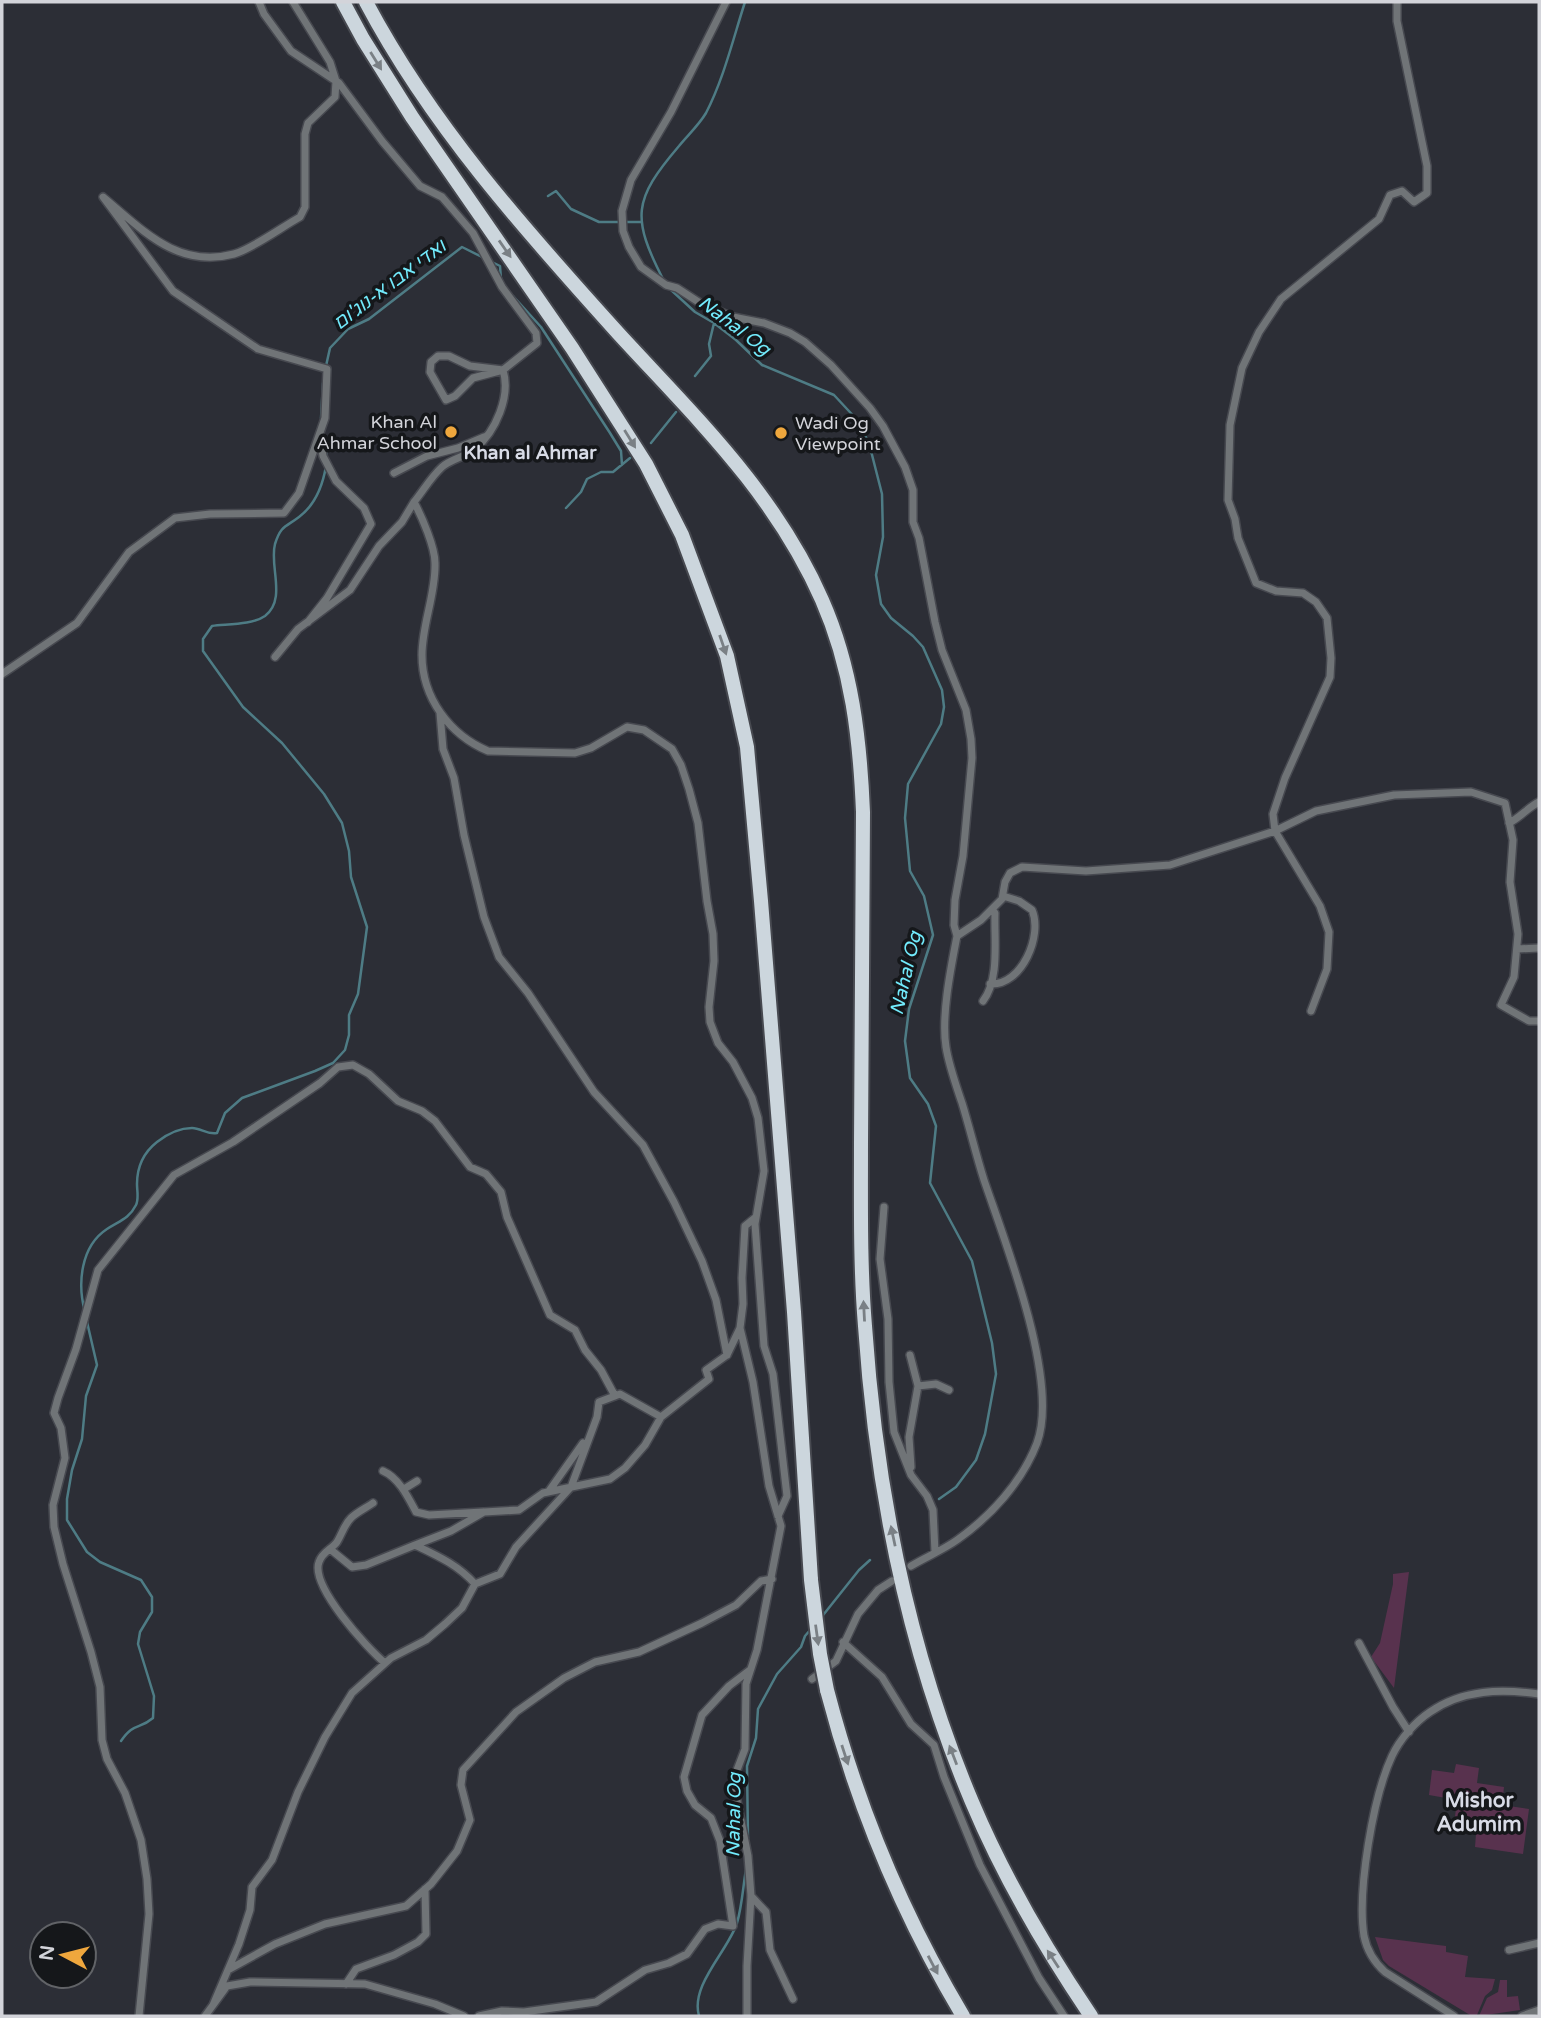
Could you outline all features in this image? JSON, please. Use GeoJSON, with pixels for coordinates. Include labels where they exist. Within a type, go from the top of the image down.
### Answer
{"type":"FeatureCollection","features":[{"type":"Feature","properties":{"kind":"highway"},"geometry":{"type":"LineString","coordinates":[[343,2],[406,108],[572,348],[646,464],[682,535],[727,656],[747,747],[793,1299],[811,1580],[820,1654],[849,1768],[877,1844],[934,1968],[963,2016]]}},
{"type":"Feature","properties":{"kind":"highway"},"geometry":{"type":"LineString","coordinates":[[366,2],[380,29],[436,116],[517,218],[674,392],[764,498],[799,553],[823,601],[836,636],[852,695],[861,764],[862,1274],[872,1401],[890,1520],[935,1703],[972,1804],[1004,1872],[1046,1948],[1091,2016]]}},
{"type":"Feature","properties":{"kind":"street"},"geometry":{"type":"LineString","coordinates":[[259,2],[264,14],[291,51],[336,81],[421,186],[442,197],[472,233],[502,287],[536,333],[537,343],[503,370],[473,378],[455,396],[446,400],[430,372],[431,362],[438,356],[449,356],[470,366],[503,370]]}},
{"type":"Feature","properties":{"kind":"street"},"geometry":{"type":"LineString","coordinates":[[2,674],[77,623],[129,552],[175,518],[210,514],[284,513],[299,493],[325,418],[327,369],[258,349],[173,291],[103,197],[162,246],[198,258],[236,253],[300,217],[305,207],[305,134],[308,123],[335,97],[336,81],[330,62],[293,2]]}},
{"type":"Feature","properties":{"kind":"street"},"geometry":{"type":"LineString","coordinates":[[726,2],[671,113],[631,180],[622,211],[625,238],[642,267],[666,285],[733,317],[764,323],[805,342],[831,365],[870,408],[888,434],[913,490],[913,522],[919,538],[934,622],[962,700],[971,739],[972,758],[963,856],[955,900],[954,925],[957,936],[951,966],[946,1046],[1032,1332],[1041,1378],[1042,1418],[1038,1442],[993,1511],[955,1542],[911,1566]]}},
{"type":"Feature","properties":{"kind":"street"},"geometry":{"type":"LineString","coordinates":[[1311,1011],[1327,969],[1329,932],[1320,906],[1275,831],[1273,814],[1329,677],[1331,658],[1327,618],[1303,593],[1276,591],[1256,583],[1252,576],[1228,500],[1230,425],[1242,368],[1259,332],[1281,299],[1379,219],[1390,195],[1402,191],[1414,202],[1427,193],[1427,166],[1396,21],[1397,2]]}},
{"type":"Feature","properties":{"kind":"street"},"geometry":{"type":"LineString","coordinates":[[275,657],[298,629],[350,590],[379,546],[402,522],[414,502],[443,466],[474,449],[485,436],[503,405],[506,382],[503,370]]}},
{"type":"Feature","properties":{"kind":"street"},"geometry":{"type":"LineString","coordinates":[[308,622],[327,598],[371,524],[365,508],[336,481],[323,456],[319,435]]}},
{"type":"Feature","properties":{"kind":"street"},"geometry":{"type":"LineString","coordinates":[[394,472],[427,456],[458,448],[485,436]]}},
{"type":"Feature","properties":{"kind":"street"},"geometry":{"type":"LineString","coordinates":[[414,502],[424,520],[435,562],[422,655],[428,691],[452,729],[488,751],[575,753],[592,748],[628,727],[644,730],[672,749],[685,777],[698,823],[713,934],[710,1022],[718,1043],[733,1062],[752,1098],[758,1118],[764,1171],[756,1217],[764,1346],[773,1374],[787,1496],[778,1516]]}},
{"type":"Feature","properties":{"kind":"street"},"geometry":{"type":"LineString","coordinates":[[440,712],[443,749],[454,778],[464,835],[484,917],[499,957],[528,993],[594,1092],[643,1145],[702,1261],[716,1300],[727,1355]]}},
{"type":"Feature","properties":{"kind":"street"},"geometry":{"type":"LineString","coordinates":[[957,936],[1002,899],[1005,882],[1010,873],[1022,867],[1086,871],[1170,865],[1275,831],[1316,811],[1394,795],[1471,792],[1505,803],[1513,840],[1510,881],[1518,934],[1517,949],[1514,977],[1501,1005],[1529,1021],[1539,1021]]}},
{"type":"Feature","properties":{"kind":"street"},"geometry":{"type":"LineString","coordinates":[[1509,823],[1539,802]]}},
{"type":"Feature","properties":{"kind":"street"},"geometry":{"type":"LineString","coordinates":[[990,984],[998,985],[1007,981],[1023,964],[1037,928],[1032,910],[1003,895]]}},
{"type":"Feature","properties":{"kind":"street"},"geometry":{"type":"LineString","coordinates":[[984,1001],[994,961],[995,913],[992,909]]}},
{"type":"Feature","properties":{"kind":"street"},"geometry":{"type":"LineString","coordinates":[[1517,949],[1539,948]]}},
{"type":"Feature","properties":{"kind":"street"},"geometry":{"type":"LineString","coordinates":[[139,2016],[149,1914],[141,1840],[125,1793],[107,1759],[102,1740],[100,1687],[54,1527],[53,1504],[65,1458],[61,1428],[54,1413],[76,1349],[97,1270],[174,1175],[233,1142],[320,1083],[338,1067],[353,1065],[369,1074],[398,1101],[422,1111],[435,1121],[470,1167],[485,1174],[501,1192],[507,1217],[550,1315],[575,1330],[615,1396]]}},
{"type":"Feature","properties":{"kind":"street"},"geometry":{"type":"LineString","coordinates":[[884,1208],[880,1259],[888,1319],[889,1382],[894,1432],[911,1475],[927,1496],[933,1510],[934,1552]]}},
{"type":"Feature","properties":{"kind":"street"},"geometry":{"type":"LineString","coordinates":[[383,1471],[390,1474],[404,1489],[416,1512],[429,1516],[519,1510],[543,1493],[610,1479],[625,1468],[645,1445],[661,1417],[709,1379],[706,1370],[727,1355],[740,1328],[745,1226],[756,1217]]}},
{"type":"Feature","properties":{"kind":"street"},"geometry":{"type":"LineString","coordinates":[[740,1328],[753,1382],[769,1486],[781,1526],[758,1650],[746,1684],[745,1749],[737,1770],[735,1791],[748,1856],[751,1896],[747,2016]]}},
{"type":"Feature","properties":{"kind":"street"},"geometry":{"type":"LineString","coordinates":[[910,1355],[919,1385],[909,1437],[911,1475]]}},
{"type":"Feature","properties":{"kind":"street"},"geometry":{"type":"LineString","coordinates":[[919,1385],[936,1384],[949,1390]]}},
{"type":"Feature","properties":{"kind":"street"},"geometry":{"type":"LineString","coordinates":[[213,2005],[250,1910],[253,1887],[272,1860],[298,1792],[325,1737],[352,1693],[391,1658],[426,1640],[445,1625],[462,1608],[475,1584],[500,1574],[516,1546],[571,1487],[597,1417],[599,1402],[620,1394],[661,1417]]}},
{"type":"Feature","properties":{"kind":"street"},"geometry":{"type":"LineString","coordinates":[[549,1491],[589,1436]]}},
{"type":"Feature","properties":{"kind":"street"},"geometry":{"type":"LineString","coordinates":[[404,1489],[417,1481]]}},
{"type":"Feature","properties":{"kind":"street"},"geometry":{"type":"LineString","coordinates":[[373,1503],[352,1516],[337,1542],[318,1563],[319,1577],[324,1589],[370,1650],[385,1663]]}},
{"type":"Feature","properties":{"kind":"street"},"geometry":{"type":"LineString","coordinates":[[330,1549],[352,1567],[366,1565],[451,1531],[484,1512]]}},
{"type":"Feature","properties":{"kind":"street"},"geometry":{"type":"LineString","coordinates":[[415,1545],[448,1561],[463,1571],[475,1584]]}},
{"type":"Feature","properties":{"kind":"street"},"geometry":{"type":"LineString","coordinates":[[227,1970],[275,1944],[326,1924],[406,1906],[425,1889],[457,1851],[470,1820],[461,1785],[463,1770],[516,1712],[564,1678],[595,1662],[639,1652],[702,1623],[736,1605],[761,1581],[772,1579]]}},
{"type":"Feature","properties":{"kind":"street"},"geometry":{"type":"LineString","coordinates":[[812,1679],[836,1661],[858,1614],[878,1590],[892,1581]]}},
{"type":"Feature","properties":{"kind":"street"},"geometry":{"type":"LineString","coordinates":[[843,1642],[882,1677],[911,1724],[934,1745],[979,1865],[1039,1978],[1064,2016]]}},
{"type":"Feature","properties":{"kind":"street"},"geometry":{"type":"LineString","coordinates":[[1359,1643],[1409,1731]]}},
{"type":"Feature","properties":{"kind":"street"},"geometry":{"type":"LineString","coordinates":[[479,2016],[502,2011],[524,2012],[596,2002],[645,1970],[687,1954],[705,1929],[718,1924],[733,1926],[720,1841],[711,1818],[695,1805],[687,1791],[684,1777],[702,1715],[729,1686],[751,1670]]}},
{"type":"Feature","properties":{"kind":"street"},"geometry":{"type":"LineString","coordinates":[[1454,2016],[1385,1972],[1375,1963],[1368,1949],[1364,1935],[1364,1892],[1377,1802],[1392,1756],[1400,1741],[1431,1711],[1472,1694],[1509,1690],[1539,1694]]}},
{"type":"Feature","properties":{"kind":"street"},"geometry":{"type":"LineString","coordinates":[[346,1984],[356,1969],[394,1955],[418,1942],[426,1934],[425,1889]]}},
{"type":"Feature","properties":{"kind":"street"},"geometry":{"type":"LineString","coordinates":[[751,1896],[766,1912],[769,1950],[793,1999]]}},
{"type":"Feature","properties":{"kind":"street"},"geometry":{"type":"LineString","coordinates":[[1509,1950],[1539,1943]]}},
{"type":"Feature","properties":{"kind":"street"},"geometry":{"type":"LineString","coordinates":[[205,2016],[228,1986],[236,1983],[365,1984],[464,2016]]}},
{"type":"Feature","properties":{"kind":"street"},"geometry":{"type":"LineString","coordinates":[[1522,2016],[1539,2010]]}},
{"type":"Feature","properties":{"kind":"shaded area"},"geometry":{"type":"Polygon","coordinates":[[[1409,1572],[1394,1688],[1371,1657],[1380,1643],[1393,1574],[1409,1572]]]}},
{"type":"Feature","properties":{"kind":"shaded area"},"geometry":{"type":"Polygon","coordinates":[[[1456,1764],[1479,1768],[1477,1783],[1504,1787],[1502,1805],[1529,1809],[1523,1854],[1475,1847],[1476,1834],[1453,1831],[1456,1809],[1445,1808],[1446,1798],[1429,1795],[1432,1770],[1454,1773],[1456,1764]]]}},
{"type":"Feature","properties":{"kind":"shaded area"},"geometry":{"type":"Polygon","coordinates":[[[1375,1937],[1446,1946],[1446,1952],[1468,1956],[1465,1977],[1495,1979],[1492,1990],[1485,1996],[1477,2015],[1470,2015],[1389,1966],[1383,1960],[1375,1937]]]}},
{"type":"Feature","properties":{"kind":"shaded area"},"geometry":{"type":"Polygon","coordinates":[[[1500,1980],[1507,1980],[1507,1997],[1518,1996],[1520,2010],[1479,2016],[1487,1998],[1498,1992],[1500,1980]]]}},
{"type":"Feature","properties":{"kind":"waterway","name":"Nahal Og"},"geometry":{"type":"LineString","coordinates":[[664,281],[653,259],[642,224],[645,196],[664,165],[706,113],[723,72],[745,2]]}},
{"type":"Feature","properties":{"kind":"waterway","name":"ואדי אבו א-נוג'ום"},"geometry":{"type":"LineString","coordinates":[[548,196],[556,191],[571,209],[599,222],[642,222]]}},
{"type":"Feature","properties":{"kind":"waterway","name":"ואדי אבו א-נוג'ום"},"geometry":{"type":"LineString","coordinates":[[326,366],[330,348],[348,329],[369,319],[462,247],[484,258]]}},
{"type":"Feature","properties":{"kind":"waterway","name":"ואדי אבו א-נוג'ום"},"geometry":{"type":"LineString","coordinates":[[490,261],[500,266],[501,279]]}},
{"type":"Feature","properties":{"kind":"waterway","name":"Nahal Og"},"geometry":{"type":"LineString","coordinates":[[670,289],[695,312],[736,340],[762,365],[834,395],[860,423],[870,447],[882,494],[883,537],[876,575],[881,604],[891,618],[923,647],[942,690],[944,707],[941,724],[908,784],[905,818],[910,871],[924,896],[933,935],[909,1009],[905,1041],[910,1078],[928,1104],[936,1126],[930,1183],[972,1261],[992,1343],[996,1374],[985,1434],[976,1460],[956,1487],[939,1499]]}},
{"type":"Feature","properties":{"kind":"waterway"},"geometry":{"type":"LineString","coordinates":[[513,296],[541,327],[610,433],[621,451],[622,465]]}},
{"type":"Feature","properties":{"kind":"waterway"},"geometry":{"type":"LineString","coordinates":[[695,376],[711,356],[709,344],[714,323]]}},
{"type":"Feature","properties":{"kind":"waterway","name":"ואדי אבו א-נוג'ום"},"geometry":{"type":"LineString","coordinates":[[321,418],[323,383]]}},
{"type":"Feature","properties":{"kind":"waterway"},"geometry":{"type":"LineString","coordinates":[[651,443],[676,412]]}},
{"type":"Feature","properties":{"kind":"waterway","name":"ואדי אבו א-נוג'ום"},"geometry":{"type":"LineString","coordinates":[[325,445],[327,459]]}},
{"type":"Feature","properties":{"kind":"waterway"},"geometry":{"type":"LineString","coordinates":[[566,508],[581,492],[587,479],[601,472],[613,472],[630,458]]}},
{"type":"Feature","properties":{"kind":"waterway"},"geometry":{"type":"LineString","coordinates":[[85,1312],[82,1277],[91,1245],[98,1236],[133,1210],[137,1200],[140,1166],[152,1146],[182,1129],[195,1128],[217,1133],[225,1113],[242,1098],[333,1063],[345,1050],[349,1035],[349,1015],[358,994],[367,927],[351,877],[349,851],[342,823],[324,794],[282,743],[243,707],[203,651],[203,639],[212,626],[253,621],[265,616],[272,609],[276,592],[274,553],[277,538],[314,500],[326,466]]}},
{"type":"Feature","properties":{"kind":"waterway"},"geometry":{"type":"LineString","coordinates":[[87,1322],[97,1365],[86,1396],[82,1439],[72,1470],[67,1499],[67,1520],[87,1552],[100,1562],[141,1580],[152,1597],[152,1612],[140,1632],[138,1644],[154,1696],[153,1718],[130,1731],[121,1741]]}},
{"type":"Feature","properties":{"kind":"waterway","name":"Nahal Og"},"geometry":{"type":"LineString","coordinates":[[820,1619],[870,1560]]}},
{"type":"Feature","properties":{"kind":"waterway","name":"Nahal Og"},"geometry":{"type":"LineString","coordinates":[[748,1838],[747,1766],[756,1738],[758,1709],[777,1674],[801,1647],[811,1629]]}},
{"type":"Feature","properties":{"kind":"waterway","name":"Nahal Og"},"geometry":{"type":"LineString","coordinates":[[699,2016],[700,1992],[737,1923],[746,1869]]}},
{"type":"Feature","properties":{"kind":"place","name":"Khan Al Ahmar School"},"geometry":{"type":"Point","coordinates":[451,432]}},
{"type":"Feature","properties":{"kind":"place","name":"Wadi Og Viewpoint"},"geometry":{"type":"Point","coordinates":[781,433]}},
{"type":"Feature","properties":{"kind":"district","name":"Khan al Ahmar"},"geometry":{"type":"Point","coordinates":[530,452]}},
{"type":"Feature","properties":{"kind":"district","name":"Mishor Adumim"},"geometry":{"type":"Point","coordinates":[1479,1812]}}]}
